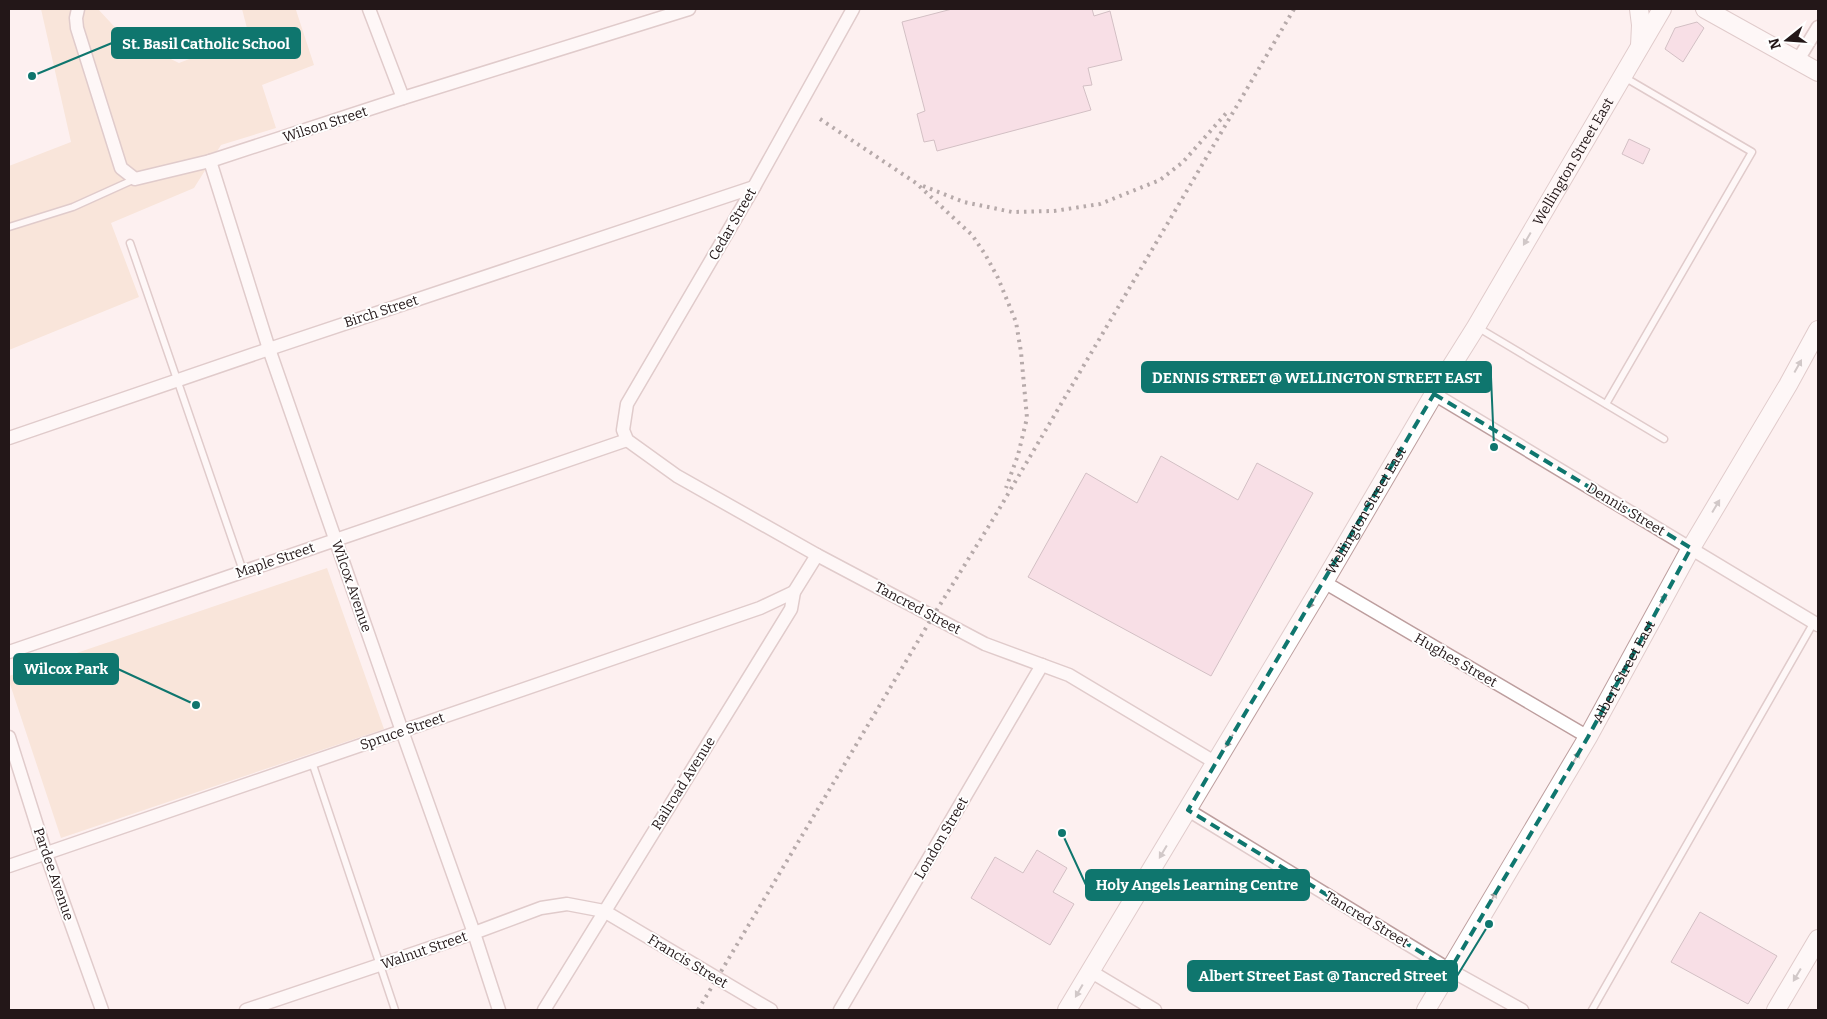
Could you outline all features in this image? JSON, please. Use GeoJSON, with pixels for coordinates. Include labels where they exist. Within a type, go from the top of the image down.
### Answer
{"type":"FeatureCollection","features":[{"type":"Feature","properties":{"kind":"main road"},"geometry":{"type":"LineString","coordinates":[[1639,9],[1641,25],[1640,46]]}},
{"type":"Feature","properties":{"kind":"main road","name":"Wellington Street East"},"geometry":{"type":"LineString","coordinates":[[1068,1010],[1476,326],[1662,9]]}},
{"type":"Feature","properties":{"kind":"main road"},"geometry":{"type":"LineString","coordinates":[[1705,9],[1818,72]]}},
{"type":"Feature","properties":{"kind":"main road","name":"Albert Street East"},"geometry":{"type":"LineString","coordinates":[[1426,1010],[1588,737],[1692,548],[1788,385],[1818,330]]}},
{"type":"Feature","properties":{"kind":"main road"},"geometry":{"type":"LineString","coordinates":[[1776,1010],[1818,939]]}},
{"type":"Feature","properties":{"kind":"street"},"geometry":{"type":"LineString","coordinates":[[78,9],[76,18],[77,28],[121,168],[135,179]]}},
{"type":"Feature","properties":{"kind":"street"},"geometry":{"type":"LineString","coordinates":[[369,9],[404,98]]}},
{"type":"Feature","properties":{"kind":"street","name":"Wilson Street"},"geometry":{"type":"LineString","coordinates":[[135,179],[210,161],[689,9]]}},
{"type":"Feature","properties":{"kind":"street","name":"Cedar Street"},"geometry":{"type":"LineString","coordinates":[[627,440],[622,430],[627,404],[754,187],[853,9]]}},
{"type":"Feature","properties":{"kind":"street"},"geometry":{"type":"LineString","coordinates":[[1798,60],[1818,28]]}},
{"type":"Feature","properties":{"kind":"street","name":"Wilcox Avenue"},"geometry":{"type":"LineString","coordinates":[[210,161],[270,348],[474,933],[499,1010]]}},
{"type":"Feature","properties":{"kind":"street","name":"Birch Street"},"geometry":{"type":"LineString","coordinates":[[9,438],[270,348],[754,187]]}},
{"type":"Feature","properties":{"kind":"street","name":"Dennis Street"},"geometry":{"type":"LineString","coordinates":[[1434,394],[1816,623]]}},
{"type":"Feature","properties":{"kind":"street","name":"Maple Street"},"geometry":{"type":"LineString","coordinates":[[9,652],[627,440]]}},
{"type":"Feature","properties":{"kind":"street","name":"Tancred Street"},"geometry":{"type":"LineString","coordinates":[[627,440],[677,476],[817,555],[984,644],[1069,675],[1216,763]]}},
{"type":"Feature","properties":{"kind":"street","name":"Railroad Avenue"},"geometry":{"type":"LineString","coordinates":[[544,1010],[791,608],[794,592],[817,555]]}},
{"type":"Feature","properties":{"kind":"street","name":"Hughes Street"},"geometry":{"type":"LineString","coordinates":[[1324,582],[1588,737]]}},
{"type":"Feature","properties":{"kind":"street","name":"Spruce Street"},"geometry":{"type":"LineString","coordinates":[[9,866],[760,608],[794,592]]}},
{"type":"Feature","properties":{"kind":"street","name":"London Street"},"geometry":{"type":"LineString","coordinates":[[840,1010],[1042,665]]}},
{"type":"Feature","properties":{"kind":"street","name":"Pardee Avenue"},"geometry":{"type":"LineString","coordinates":[[9,737],[46,854],[102,1010]]}},
{"type":"Feature","properties":{"kind":"street","name":"Tancred Street"},"geometry":{"type":"LineString","coordinates":[[1188,810],[1450,970],[1522,1010]]}},
{"type":"Feature","properties":{"kind":"street","name":"Walnut Street"},"geometry":{"type":"LineString","coordinates":[[246,1010],[474,933],[541,908],[566,904],[604,911]]}},
{"type":"Feature","properties":{"kind":"street","name":"Francis Street"},"geometry":{"type":"LineString","coordinates":[[604,911],[771,1010]]}},
{"type":"Feature","properties":{"kind":"street"},"geometry":{"type":"LineString","coordinates":[[1090,971],[1156,1010]]}},
{"type":"Feature","properties":{"kind":"lane"},"geometry":{"type":"LineString","coordinates":[[1606,404],[1752,152],[1623,77]]}},
{"type":"Feature","properties":{"kind":"lane"},"geometry":{"type":"LineString","coordinates":[[9,227],[73,207],[135,179]]}},
{"type":"Feature","properties":{"kind":"lane"},"geometry":{"type":"LineString","coordinates":[[130,243],[243,571]]}},
{"type":"Feature","properties":{"kind":"lane"},"geometry":{"type":"LineString","coordinates":[[1476,326],[1664,440]]}},
{"type":"Feature","properties":{"kind":"lane"},"geometry":{"type":"LineString","coordinates":[[1592,1010],[1816,623]]}},
{"type":"Feature","properties":{"kind":"lane"},"geometry":{"type":"LineString","coordinates":[[312,762],[395,1010]]}},
{"type":"Feature","properties":{"kind":"highlighted area"},"geometry":{"type":"Polygon","coordinates":[[[1434,394],[1691,548],[1588,737],[1450,970],[1188,810],[1434,394]]]}},
{"type":"Feature","properties":{"kind":"shaded area"},"geometry":{"type":"Polygon","coordinates":[[[41,9],[98,9],[123,36],[179,63],[249,36],[242,9],[300,9],[296,10],[314,65],[262,85],[276,128],[221,145],[194,188],[111,223],[139,297],[9,350],[9,166],[71,142],[41,9]]]}},
{"type":"Feature","properties":{"kind":"shaded area"},"geometry":{"type":"Polygon","coordinates":[[[327,568],[384,729],[61,838],[9,681],[9,676],[327,568]]]}},
{"type":"Feature","properties":{"kind":"building"},"geometry":{"type":"Polygon","coordinates":[[[952,9],[1092,9],[1094,16],[1110,11],[1122,60],[1088,68],[1092,85],[1083,86],[1091,110],[937,151],[934,140],[924,142],[917,114],[925,111],[902,22],[952,9]]]}},
{"type":"Feature","properties":{"kind":"building"},"geometry":{"type":"Polygon","coordinates":[[[1697,22],[1704,28],[1683,62],[1665,49],[1675,28],[1697,22]]]}},
{"type":"Feature","properties":{"kind":"building"},"geometry":{"type":"Polygon","coordinates":[[[1629,139],[1650,149],[1643,164],[1622,154],[1629,139]]]}},
{"type":"Feature","properties":{"kind":"building"},"geometry":{"type":"Polygon","coordinates":[[[1161,456],[1238,500],[1257,463],[1313,493],[1211,676],[1028,577],[1086,473],[1137,503],[1161,456]]]}},
{"type":"Feature","properties":{"kind":"building"},"geometry":{"type":"Polygon","coordinates":[[[1037,850],[1067,868],[1053,892],[1074,904],[1050,945],[971,898],[995,857],[1023,873],[1037,850]]]}},
{"type":"Feature","properties":{"kind":"building"},"geometry":{"type":"Polygon","coordinates":[[[1700,912],[1777,956],[1748,1004],[1671,962],[1700,912]]]}},
{"type":"Feature","properties":{"kind":"railway"},"geometry":{"type":"LineString","coordinates":[[698,1010],[933,616],[995,516],[1294,9]]}},
{"type":"Feature","properties":{"kind":"railway"},"geometry":{"type":"LineString","coordinates":[[923,186],[964,202],[1012,212],[1054,211],[1100,204],[1160,180],[1183,162],[1229,110]]}},
{"type":"Feature","properties":{"kind":"railway"},"geometry":{"type":"LineString","coordinates":[[820,119],[916,183],[972,235],[998,278],[1016,322],[1021,352],[1027,418],[1018,455],[1006,488]]}},
{"type":"Feature","properties":{"kind":"place","name":"St. Basil Catholic School"},"geometry":{"type":"Point","coordinates":[32,76]}},
{"type":"Feature","properties":{"kind":"place","name":"DENNIS STREET @ WELLINGTON STREET EAST"},"geometry":{"type":"Point","coordinates":[1494,447]}},
{"type":"Feature","properties":{"kind":"place","name":"Wilcox Park"},"geometry":{"type":"Point","coordinates":[196,705]}},
{"type":"Feature","properties":{"kind":"place","name":"Holy Angels Learning Centre"},"geometry":{"type":"Point","coordinates":[1062,833]}},
{"type":"Feature","properties":{"kind":"place","name":"Albert Street East @ Tancred Street"},"geometry":{"type":"Point","coordinates":[1489,924]}}]}
